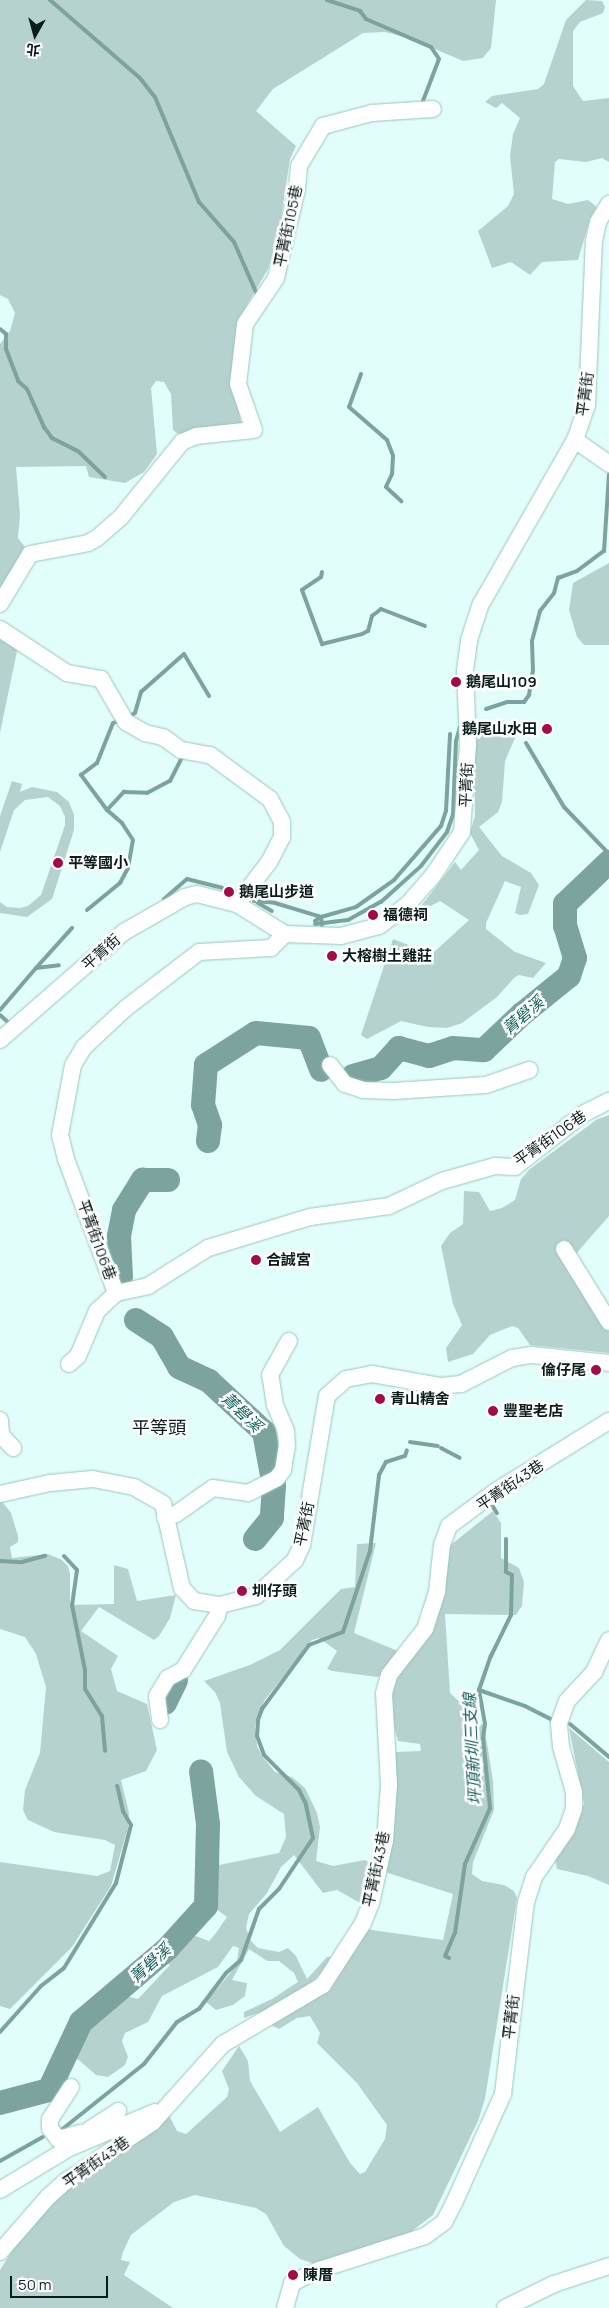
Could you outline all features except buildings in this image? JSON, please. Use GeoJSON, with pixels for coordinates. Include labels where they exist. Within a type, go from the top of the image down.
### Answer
{"type":"FeatureCollection","features":[{"type":"Feature","properties":{"kind":"street","name":"平菁街105巷"},"geometry":{"type":"LineString","coordinates":[[0,604],[30,554],[88,543],[97,538],[121,517],[182,442],[196,436],[254,430],[238,384],[244,324],[276,278],[298,189],[299,166],[323,126],[372,112],[433,109]]}},
{"type":"Feature","properties":{"kind":"street","name":"平菁街"},"geometry":{"type":"LineString","coordinates":[[0,1040],[74,978],[92,958],[124,932],[185,897],[197,894],[237,904],[285,934],[341,936],[379,926],[409,904],[462,832],[468,745],[465,670],[470,640],[481,604],[575,440],[587,405],[594,241],[598,222],[609,204]]}},
{"type":"Feature","properties":{"kind":"street"},"geometry":{"type":"LineString","coordinates":[[575,440],[609,464]]}},
{"type":"Feature","properties":{"kind":"street"},"geometry":{"type":"LineString","coordinates":[[0,629],[67,673],[101,679],[126,722],[145,733],[163,737],[181,750],[210,755],[270,799],[282,822],[282,837],[269,862],[237,904]]}},
{"type":"Feature","properties":{"kind":"street","name":"平菁街106巷"},"geometry":{"type":"LineString","coordinates":[[285,934],[271,948],[199,952],[126,1008],[84,1047],[73,1064],[60,1135],[66,1159],[116,1293],[148,1286],[208,1248],[310,1217],[390,1206],[442,1181],[496,1166],[515,1167],[584,1114],[609,1101]]}},
{"type":"Feature","properties":{"kind":"street"},"geometry":{"type":"LineString","coordinates":[[330,1065],[345,1084],[364,1090],[394,1092],[486,1085],[529,1070]]}},
{"type":"Feature","properties":{"kind":"street"},"geometry":{"type":"LineString","coordinates":[[564,1249],[609,1322]]}},
{"type":"Feature","properties":{"kind":"street"},"geometry":{"type":"LineString","coordinates":[[69,1364],[78,1356],[97,1311],[116,1293]]}},
{"type":"Feature","properties":{"kind":"street"},"geometry":{"type":"LineString","coordinates":[[165,1517],[176,1514],[213,1488],[248,1493],[277,1478],[282,1470],[288,1446],[286,1431],[275,1405],[270,1375],[289,1341]]}},
{"type":"Feature","properties":{"kind":"street","name":"平菁街"},"geometry":{"type":"LineString","coordinates":[[0,1494],[50,1483],[93,1479],[134,1487],[163,1504],[182,1588],[194,1601],[220,1605],[256,1596],[295,1560],[302,1545],[327,1396],[346,1379],[372,1374],[441,1386],[461,1384],[512,1358],[532,1355],[609,1363]]}},
{"type":"Feature","properties":{"kind":"street"},"geometry":{"type":"LineString","coordinates":[[0,1420],[1,1435],[13,1448]]}},
{"type":"Feature","properties":{"kind":"street","name":"平菁街43巷"},"geometry":{"type":"LineString","coordinates":[[0,2252],[48,2198],[153,2122],[223,2044],[323,1986],[363,1923],[371,1903],[385,1841],[389,1747],[384,1693],[389,1675],[425,1629],[437,1590],[442,1546],[450,1526],[496,1491],[609,1421]]}},
{"type":"Feature","properties":{"kind":"street"},"geometry":{"type":"LineString","coordinates":[[160,1720],[157,1696],[168,1678],[183,1670],[217,1616],[220,1605]]}},
{"type":"Feature","properties":{"kind":"street","name":"平菁街"},"geometry":{"type":"LineString","coordinates":[[285,2308],[292,2283],[319,2270],[425,2236],[444,2222],[454,2203],[503,2094],[526,1902],[534,1877],[567,1829],[574,1809],[574,1792],[560,1747],[559,1723],[567,1701],[594,1672],[609,1640]]}},
{"type":"Feature","properties":{"kind":"street"},"geometry":{"type":"LineString","coordinates":[[71,2087],[50,2119],[52,2132],[58,2140],[92,2133],[162,2110]]}},
{"type":"Feature","properties":{"kind":"street"},"geometry":{"type":"LineString","coordinates":[[0,2190],[92,2133],[118,2111]]}},
{"type":"Feature","properties":{"kind":"street"},"geometry":{"type":"LineString","coordinates":[[505,2308],[554,2284],[609,2266]]}},
{"type":"Feature","properties":{"kind":"green space"},"geometry":{"type":"Polygon","coordinates":[[[0,0],[496,0],[491,48],[483,58],[463,61],[409,38],[385,32],[363,33],[273,89],[256,111],[296,146],[290,159],[278,238],[268,269],[238,320],[232,379],[241,423],[178,434],[173,430],[171,394],[164,382],[156,381],[151,388],[157,454],[144,472],[125,483],[89,477],[86,466],[16,467],[20,515],[18,538],[25,547],[0,593],[0,344],[10,331],[15,313],[8,299],[0,295],[0,0]]]}},
{"type":"Feature","properties":{"kind":"green space"},"geometry":{"type":"Polygon","coordinates":[[[586,0],[602,1],[605,7],[603,13],[580,22],[573,31],[573,86],[583,101],[609,98],[609,162],[602,158],[586,162],[559,159],[555,162],[552,199],[568,204],[588,200],[597,207],[590,219],[578,260],[542,262],[530,275],[511,262],[492,268],[478,231],[508,206],[514,194],[510,156],[513,134],[520,118],[502,103],[496,108],[485,102],[492,96],[538,89],[544,84],[566,20],[586,0]]]}},
{"type":"Feature","properties":{"kind":"green space"},"geometry":{"type":"Polygon","coordinates":[[[609,563],[609,645],[584,645],[577,637],[569,610],[573,583],[609,563]]]}},
{"type":"Feature","properties":{"kind":"green space"},"geometry":{"type":"Polygon","coordinates":[[[0,635],[14,644],[17,651],[0,733],[0,635]]]}},
{"type":"Feature","properties":{"kind":"green space"},"geometry":{"type":"Polygon","coordinates":[[[505,722],[514,724],[518,731],[505,761],[502,802],[498,812],[479,827],[502,856],[531,873],[539,885],[528,914],[520,915],[515,913],[521,887],[505,881],[486,923],[486,929],[515,952],[546,963],[533,978],[519,975],[514,978],[497,997],[462,1023],[447,1028],[428,1027],[401,1021],[367,1039],[361,1035],[393,939],[432,954],[469,920],[440,901],[415,914],[455,862],[461,870],[479,850],[470,833],[475,816],[474,742],[495,725],[505,722]]]}},
{"type":"Feature","properties":{"kind":"green space"},"geometry":{"type":"Polygon","coordinates":[[[12,781],[22,784],[20,792],[32,787],[57,792],[69,802],[74,815],[74,830],[52,899],[27,917],[0,913],[0,902],[7,907],[20,908],[28,906],[41,895],[65,825],[65,817],[60,806],[48,797],[25,800],[14,810],[0,852],[0,816],[12,781]]]}},
{"type":"Feature","properties":{"kind":"green space"},"geometry":{"type":"Polygon","coordinates":[[[609,1115],[609,1216],[574,1256],[609,1328],[609,1353],[530,1345],[518,1328],[512,1326],[490,1335],[473,1354],[448,1362],[446,1348],[462,1325],[453,1304],[441,1246],[450,1233],[463,1224],[464,1191],[479,1192],[490,1211],[502,1208],[515,1200],[521,1179],[530,1169],[596,1120],[609,1115]]]}},
{"type":"Feature","properties":{"kind":"green space"},"geometry":{"type":"Polygon","coordinates":[[[0,1499],[11,1513],[18,1536],[18,1542],[10,1547],[12,1558],[48,1554],[62,1560],[68,1566],[70,1574],[70,1605],[114,1604],[114,1565],[128,1569],[137,1601],[176,1595],[170,1618],[159,1636],[154,1640],[99,1607],[81,1631],[118,1656],[111,1669],[117,1691],[147,1704],[157,1750],[146,1771],[121,1780],[129,1813],[128,1828],[111,1886],[72,1947],[10,2009],[0,2006],[0,1862],[97,1876],[110,1871],[115,1845],[105,1840],[54,1832],[28,1820],[23,1810],[25,1790],[40,1753],[46,1687],[36,1654],[25,1637],[0,1629],[0,1499]]]}},
{"type":"Feature","properties":{"kind":"green space"},"geometry":{"type":"Polygon","coordinates":[[[493,1511],[501,1523],[501,1558],[519,1568],[524,1582],[522,1606],[516,1615],[445,1614],[450,1693],[468,1710],[474,1709],[477,1725],[484,1724],[493,1781],[494,1810],[473,1862],[472,1874],[482,1881],[504,1885],[514,1891],[517,1898],[485,2099],[478,2121],[433,2215],[408,2234],[318,2265],[300,2259],[284,2246],[266,2214],[256,2208],[195,2195],[174,2202],[131,2235],[121,2260],[130,2262],[124,2275],[173,2308],[0,2308],[0,2270],[28,2226],[62,2190],[167,2111],[177,2131],[186,2134],[227,2097],[229,2089],[222,2071],[239,2046],[248,2061],[250,2081],[280,2132],[318,2107],[350,2163],[360,2174],[365,2172],[385,2139],[387,2125],[357,2083],[317,2043],[320,2033],[310,2016],[297,2018],[279,2029],[271,2025],[302,2005],[365,1929],[443,1940],[453,1894],[385,1872],[395,1798],[396,1752],[421,1751],[420,1744],[398,1741],[389,1707],[392,1692],[447,1548],[493,1511]]]}},
{"type":"Feature","properties":{"kind":"green space"},"geometry":{"type":"Polygon","coordinates":[[[376,1543],[354,1633],[398,1651],[387,1673],[377,1677],[327,1669],[337,1651],[319,1638],[312,1640],[264,1701],[255,1726],[257,1746],[262,1756],[275,1772],[292,1777],[305,1788],[317,1813],[320,1827],[316,1861],[333,1866],[365,1860],[374,1865],[362,1904],[337,1890],[323,1893],[294,1855],[281,1867],[267,1893],[249,1914],[246,1928],[251,1941],[258,1948],[279,1952],[288,1948],[296,1956],[307,1979],[327,1957],[331,1957],[322,1972],[305,1989],[267,2010],[244,2018],[244,2012],[272,1999],[298,1982],[294,1973],[279,1961],[267,1961],[249,1949],[232,1980],[247,1983],[245,1996],[233,2005],[216,2010],[206,2002],[236,1966],[239,1948],[233,1946],[218,1967],[162,1996],[148,2022],[125,2033],[122,2041],[128,2057],[125,2065],[108,2077],[96,2075],[73,2055],[78,2036],[88,2023],[119,1994],[138,1999],[170,1965],[162,1960],[162,1957],[185,1932],[209,1941],[216,1933],[227,1917],[216,1909],[215,1903],[219,1865],[279,1853],[286,1837],[284,1814],[256,1796],[239,1777],[227,1752],[220,1703],[215,1692],[204,1681],[250,1665],[280,1650],[341,1589],[355,1587],[357,1544],[376,1543]]]}},
{"type":"Feature","properties":{"kind":"green space"},"geometry":{"type":"Polygon","coordinates":[[[569,1728],[609,1762],[609,1885],[588,1876],[557,1869],[555,1860],[584,1804],[569,1728]]]}},
{"type":"Feature","properties":{"kind":"waterway"},"geometry":{"type":"LineString","coordinates":[[50,0],[140,78],[155,97],[199,202],[234,242],[256,292]]}},
{"type":"Feature","properties":{"kind":"waterway"},"geometry":{"type":"LineString","coordinates":[[327,0],[360,11],[366,19],[431,47],[439,59],[423,101]]}},
{"type":"Feature","properties":{"kind":"waterway"},"geometry":{"type":"LineString","coordinates":[[0,329],[6,334],[6,349],[18,381],[27,389],[44,427],[52,438],[79,452],[105,477]]}},
{"type":"Feature","properties":{"kind":"waterway"},"geometry":{"type":"LineString","coordinates":[[361,374],[349,407],[387,440],[393,456],[392,474],[386,487],[401,501]]}},
{"type":"Feature","properties":{"kind":"waterway"},"geometry":{"type":"LineString","coordinates":[[486,709],[507,702],[524,702],[529,695],[533,671],[532,641],[540,611],[554,593],[558,578],[577,571],[604,551],[609,474]]}},
{"type":"Feature","properties":{"kind":"waterway"},"geometry":{"type":"LineString","coordinates":[[322,572],[321,577],[302,590],[322,644],[368,631],[372,616],[381,609],[425,626]]}},
{"type":"Feature","properties":{"kind":"waterway"},"geometry":{"type":"LineString","coordinates":[[128,717],[135,713],[141,692],[184,654],[209,696]]}},
{"type":"Feature","properties":{"kind":"waterway"},"geometry":{"type":"LineString","coordinates":[[107,810],[81,775],[97,763],[113,723],[121,720]]}},
{"type":"Feature","properties":{"kind":"waterway"},"geometry":{"type":"LineString","coordinates":[[315,924],[348,920],[381,902],[421,866],[447,832],[453,815],[456,741],[460,727]]}},
{"type":"Feature","properties":{"kind":"waterway"},"geometry":{"type":"LineString","coordinates":[[254,901],[275,903],[321,917],[356,907],[394,880],[441,826],[446,811],[450,734]]}},
{"type":"Feature","properties":{"kind":"waterway"},"geometry":{"type":"LineString","coordinates":[[526,743],[564,807],[609,854]]}},
{"type":"Feature","properties":{"kind":"waterway"},"geometry":{"type":"LineString","coordinates":[[87,910],[120,883],[128,868],[133,840],[122,823],[107,810],[124,792],[147,793],[170,781],[183,756]]}},
{"type":"Feature","properties":{"kind":"waterway","name":"菁礐溪"},"geometry":{"type":"LineString","coordinates":[[353,1076],[381,1068],[399,1048],[429,1056],[453,1048],[484,1050],[522,1014],[569,976],[575,958],[565,926],[565,904],[609,862]]}},
{"type":"Feature","properties":{"kind":"waterway"},"geometry":{"type":"LineString","coordinates":[[164,899],[187,879],[222,888]]}},
{"type":"Feature","properties":{"kind":"waterway"},"geometry":{"type":"LineString","coordinates":[[258,903],[272,911]]}},
{"type":"Feature","properties":{"kind":"waterway"},"geometry":{"type":"LineString","coordinates":[[315,921],[321,917],[322,925]]}},
{"type":"Feature","properties":{"kind":"waterway"},"geometry":{"type":"LineString","coordinates":[[36,968],[72,928]]}},
{"type":"Feature","properties":{"kind":"waterway"},"geometry":{"type":"LineString","coordinates":[[0,1010],[36,968],[59,965]]}},
{"type":"Feature","properties":{"kind":"waterway"},"geometry":{"type":"LineString","coordinates":[[0,1015],[9,1023]]}},
{"type":"Feature","properties":{"kind":"waterway","name":"菁礐溪"},"geometry":{"type":"LineString","coordinates":[[208,1141],[210,1125],[203,1105],[206,1065],[256,1033],[309,1038],[321,1070]]}},
{"type":"Feature","properties":{"kind":"waterway","name":"菁礐溪"},"geometry":{"type":"LineString","coordinates":[[121,1277],[119,1236],[124,1210],[143,1180],[168,1180]]}},
{"type":"Feature","properties":{"kind":"waterway","name":"菁礐溪"},"geometry":{"type":"LineString","coordinates":[[136,1320],[162,1337],[179,1367],[209,1381],[264,1432],[274,1486],[272,1518],[255,1539]]}},
{"type":"Feature","properties":{"kind":"waterway"},"geometry":{"type":"LineString","coordinates":[[410,1442],[438,1446]]}},
{"type":"Feature","properties":{"kind":"waterway"},"geometry":{"type":"LineString","coordinates":[[441,1448],[460,1458]]}},
{"type":"Feature","properties":{"kind":"waterway"},"geometry":{"type":"LineString","coordinates":[[60,2131],[144,2064],[177,2022],[199,2009],[226,1973],[241,1960],[259,1909],[279,1889],[313,1838],[306,1804],[299,1790],[264,1755],[257,1736],[258,1720],[262,1709],[309,1645],[343,1632],[370,1551],[379,1475],[386,1462],[405,1456],[407,1450]]}},
{"type":"Feature","properties":{"kind":"waterway","name":"坪頂新圳三支線"},"geometry":{"type":"LineString","coordinates":[[490,1502],[497,1513]]}},
{"type":"Feature","properties":{"kind":"waterway","name":"坪頂新圳三支線"},"geometry":{"type":"LineString","coordinates":[[449,1958],[445,1956],[455,1933],[465,1864],[490,1808],[483,1738],[485,1724],[479,1690],[491,1656],[511,1615],[512,1575],[506,1572],[506,1539]]}},
{"type":"Feature","properties":{"kind":"waterway"},"geometry":{"type":"LineString","coordinates":[[0,1561],[22,1562],[45,1556]]}},
{"type":"Feature","properties":{"kind":"waterway"},"geometry":{"type":"LineString","coordinates":[[64,1556],[77,1570],[72,1605],[85,1670],[85,1689],[102,1716],[105,1751]]}},
{"type":"Feature","properties":{"kind":"waterway","name":"菁礐溪"},"geometry":{"type":"LineString","coordinates":[[165,1703],[176,1680]]}},
{"type":"Feature","properties":{"kind":"waterway"},"geometry":{"type":"LineString","coordinates":[[479,1690],[525,1706],[552,1720]]}},
{"type":"Feature","properties":{"kind":"waterway"},"geometry":{"type":"LineString","coordinates":[[570,1724],[609,1757]]}},
{"type":"Feature","properties":{"kind":"waterway","name":"菁礐溪"},"geometry":{"type":"LineString","coordinates":[[0,2103],[49,2090],[81,2022],[167,1949],[206,1906],[208,1824],[201,1771]]}},
{"type":"Feature","properties":{"kind":"waterway"},"geometry":{"type":"LineString","coordinates":[[0,2032],[41,1986],[64,1968],[116,1883],[131,1825],[123,1811],[117,1786]]}},
{"type":"Feature","properties":{"kind":"waterway"},"geometry":{"type":"LineString","coordinates":[[0,2161],[43,2137]]}},
{"type":"Feature","properties":{"kind":"place","name":"鵝尾山109"},"geometry":{"type":"Point","coordinates":[456,682]}},
{"type":"Feature","properties":{"kind":"place","name":"鵝尾山水田"},"geometry":{"type":"Point","coordinates":[547,729]}},
{"type":"Feature","properties":{"kind":"place","name":"平等國小"},"geometry":{"type":"Point","coordinates":[58,863]}},
{"type":"Feature","properties":{"kind":"place","name":"鵝尾山步道"},"geometry":{"type":"Point","coordinates":[229,892]}},
{"type":"Feature","properties":{"kind":"place","name":"福德祠"},"geometry":{"type":"Point","coordinates":[373,915]}},
{"type":"Feature","properties":{"kind":"place","name":"大榕樹土雞莊"},"geometry":{"type":"Point","coordinates":[332,956]}},
{"type":"Feature","properties":{"kind":"place","name":"合誠宮"},"geometry":{"type":"Point","coordinates":[256,1260]}},
{"type":"Feature","properties":{"kind":"place","name":"倫仔尾"},"geometry":{"type":"Point","coordinates":[596,1370]}},
{"type":"Feature","properties":{"kind":"place","name":"青山精舍"},"geometry":{"type":"Point","coordinates":[380,1399]}},
{"type":"Feature","properties":{"kind":"place","name":"豐聖老店"},"geometry":{"type":"Point","coordinates":[493,1411]}},
{"type":"Feature","properties":{"kind":"place","name":"圳仔頭"},"geometry":{"type":"Point","coordinates":[242,1591]}},
{"type":"Feature","properties":{"kind":"place","name":"陳厝"},"geometry":{"type":"Point","coordinates":[293,2275]}},
{"type":"Feature","properties":{"kind":"district","name":"平等頭"},"geometry":{"type":"Point","coordinates":[159,1427]}}]}
